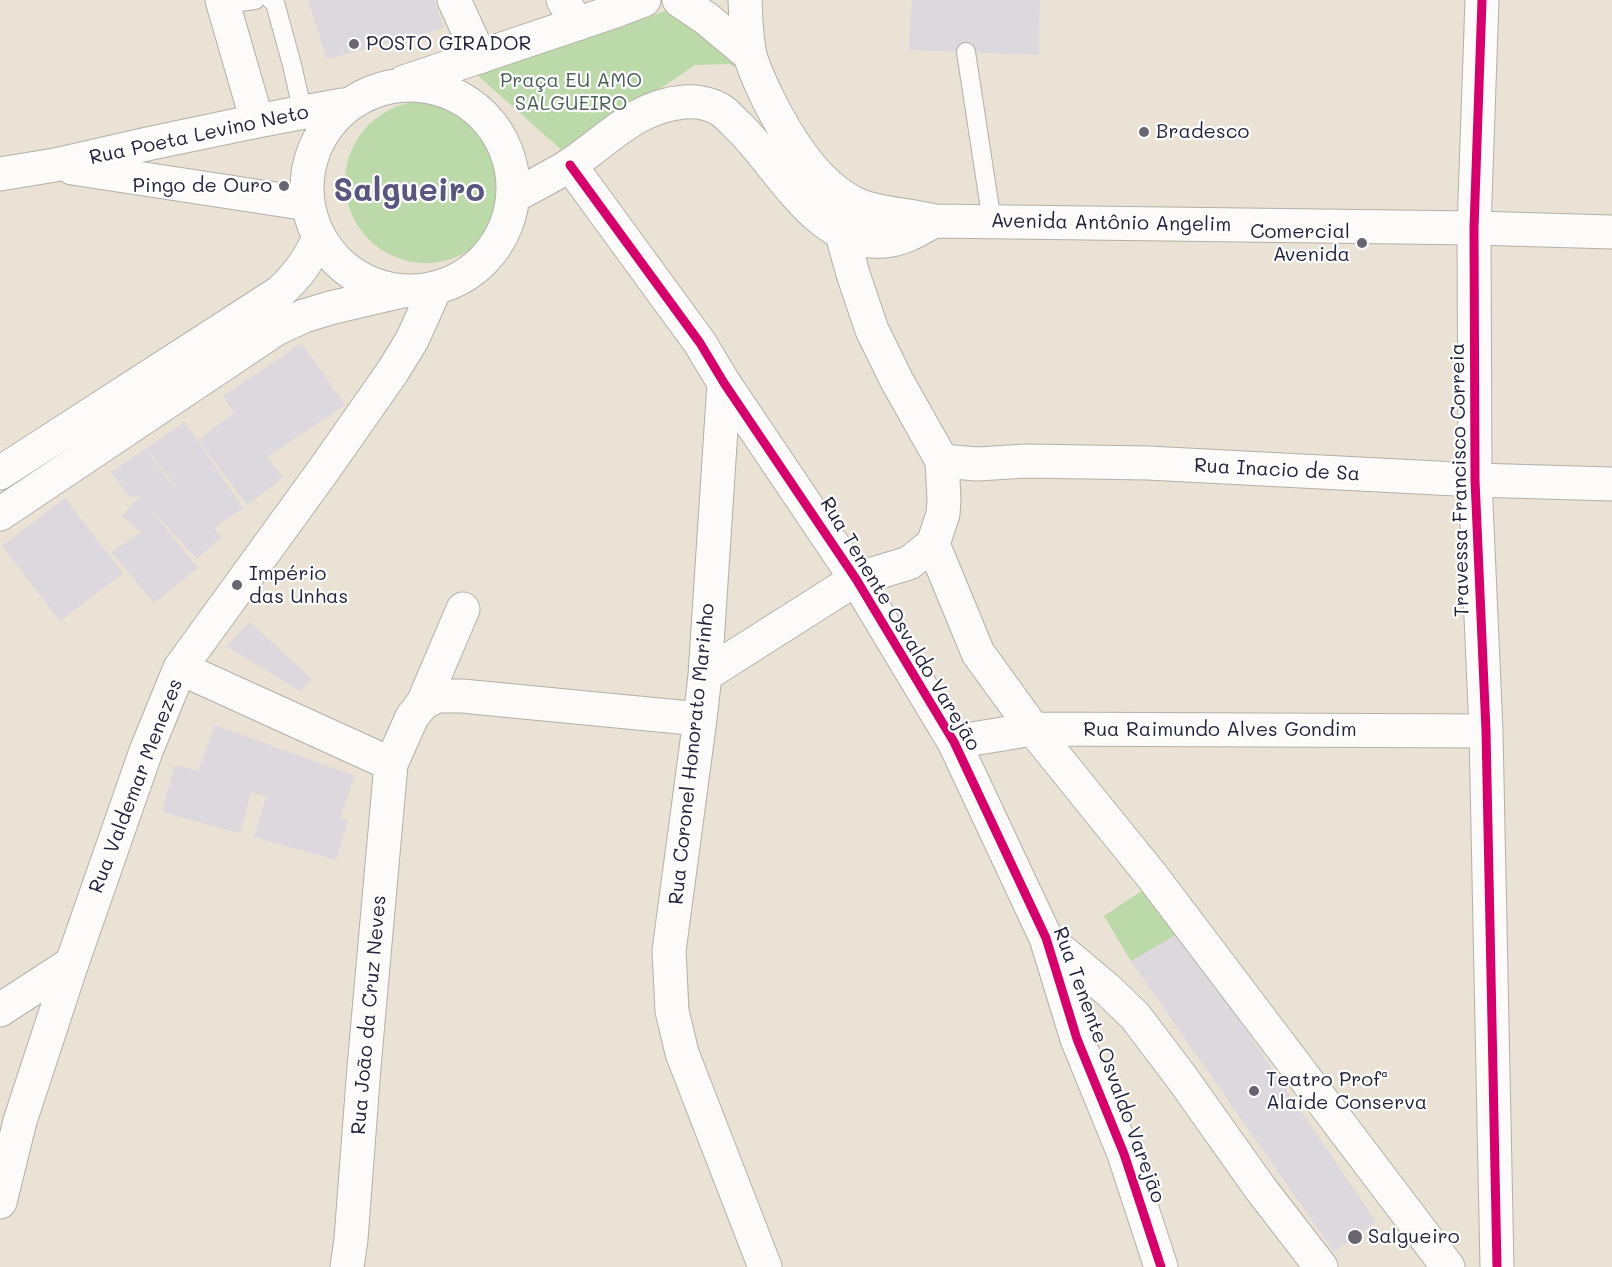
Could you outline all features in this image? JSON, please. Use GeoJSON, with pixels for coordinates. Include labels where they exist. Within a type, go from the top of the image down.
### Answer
{"type":"FeatureCollection","features":[{"type":"Feature","properties":{"kind":"street"},"geometry":{"type":"LineString","coordinates":[[454,0],[480,57]]}},
{"type":"Feature","properties":{"kind":"street"},"geometry":{"type":"LineString","coordinates":[[401,292],[368,283],[340,265],[319,238],[308,204],[308,169],[321,136],[342,105],[375,91],[480,57],[570,12],[644,0]]}},
{"type":"Feature","properties":{"kind":"street"},"geometry":{"type":"LineString","coordinates":[[679,0],[707,19],[750,55]]}},
{"type":"Feature","properties":{"kind":"street"},"geometry":{"type":"LineString","coordinates":[[745,0],[750,55]]}},
{"type":"Feature","properties":{"kind":"street","name":"Travessa Francisco Correia"},"geometry":{"type":"LineString","coordinates":[[1482,0],[1474,228],[1475,480],[1486,731],[1497,1267]]}},
{"type":"Feature","properties":{"kind":"street"},"geometry":{"type":"LineString","coordinates":[[222,2],[256,121]]}},
{"type":"Feature","properties":{"kind":"street","name":"Avenida Antônio Angelim"},"geometry":{"type":"LineString","coordinates":[[750,55],[757,76],[786,134],[812,167],[833,189],[858,205],[890,214],[934,221],[1612,232]]}},
{"type":"Feature","properties":{"kind":"street"},"geometry":{"type":"LineString","coordinates":[[4,502],[75,463],[276,329],[304,316],[330,308],[401,292],[435,289],[464,278],[488,258],[506,229],[514,196],[511,162],[497,131],[473,106],[443,90],[409,85],[375,91]]}},
{"type":"Feature","properties":{"kind":"street"},"geometry":{"type":"LineString","coordinates":[[514,196],[570,165],[623,125],[646,111],[669,104],[704,103],[720,109],[747,134],[806,205],[842,234],[866,241],[885,241],[906,236],[934,221]]}},
{"type":"Feature","properties":{"kind":"street","name":"Rua Poeta Levino Neto"},"geometry":{"type":"LineString","coordinates":[[0,174],[55,165],[256,121],[342,105]]}},
{"type":"Feature","properties":{"kind":"street","name":"Rua Poeta Levino Neto"},"geometry":{"type":"LineString","coordinates":[[55,165],[308,204]]}},
{"type":"Feature","properties":{"kind":"street"},"geometry":{"type":"LineString","coordinates":[[570,165],[700,343],[724,383]]}},
{"type":"Feature","properties":{"kind":"street"},"geometry":{"type":"LineString","coordinates":[[705,675],[856,579],[909,563],[933,544],[943,514],[942,461],[897,381],[872,330],[842,234]]}},
{"type":"Feature","properties":{"kind":"street"},"geometry":{"type":"LineString","coordinates":[[0,473],[280,292],[295,278],[319,238]]}},
{"type":"Feature","properties":{"kind":"street","name":"Rua Valdemar Menezes"},"geometry":{"type":"LineString","coordinates":[[0,1202],[20,1121],[72,963],[146,751],[180,668],[393,371],[412,340],[435,289]]}},
{"type":"Feature","properties":{"kind":"street","name":"Rua Tenente Osvaldo Varejão"},"geometry":{"type":"LineString","coordinates":[[724,383],[856,579],[954,742],[1046,938],[1077,1039],[1124,1154],[1161,1267]]}},
{"type":"Feature","properties":{"kind":"street","name":"Rua Coronel Honorato Marinho"},"geometry":{"type":"LineString","coordinates":[[724,383],[705,675],[669,951],[672,1011],[682,1053],[765,1267]]}},
{"type":"Feature","properties":{"kind":"street"},"geometry":{"type":"LineString","coordinates":[[55,436],[75,463]]}},
{"type":"Feature","properties":{"kind":"street","name":"Rua Inacio de Sa"},"geometry":{"type":"LineString","coordinates":[[942,461],[977,464],[1026,461],[1148,464],[1475,480],[1612,484]]}},
{"type":"Feature","properties":{"kind":"street"},"geometry":{"type":"LineString","coordinates":[[933,544],[978,653],[1033,729],[1152,876],[1448,1267]]}},
{"type":"Feature","properties":{"kind":"street"},"geometry":{"type":"LineString","coordinates":[[463,609],[430,699],[462,696],[700,719]]}},
{"type":"Feature","properties":{"kind":"street"},"geometry":{"type":"LineString","coordinates":[[180,668],[391,764]]}},
{"type":"Feature","properties":{"kind":"street","name":"Rua João da Cruz Neves"},"geometry":{"type":"LineString","coordinates":[[347,1267],[391,764],[412,717],[430,699]]}},
{"type":"Feature","properties":{"kind":"street","name":"Rua Raimundo Alves Gondim"},"geometry":{"type":"LineString","coordinates":[[954,742],[1033,729],[1486,731]]}},
{"type":"Feature","properties":{"kind":"street","name":"Rua Tenente Osvaldo Varejão"},"geometry":{"type":"LineString","coordinates":[[1046,938],[1135,1016],[1260,1188],[1321,1267]]}},
{"type":"Feature","properties":{"kind":"street"},"geometry":{"type":"LineString","coordinates":[[0,1010],[72,963]]}},
{"type":"Feature","properties":{"kind":"lane"},"geometry":{"type":"LineString","coordinates":[[222,2],[255,0]]}},
{"type":"Feature","properties":{"kind":"lane"},"geometry":{"type":"LineString","coordinates":[[271,0],[275,3],[303,112]]}},
{"type":"Feature","properties":{"kind":"lane"},"geometry":{"type":"LineString","coordinates":[[966,52],[992,222]]}},
{"type":"Feature","properties":{"kind":"green space","name":"Praça EU AMO SALGUEIRO"},"geometry":{"type":"Polygon","coordinates":[[[668,10],[763,80],[729,64],[695,65],[565,153],[476,74],[668,10]]]}},
{"type":"Feature","properties":{"kind":"green space"},"geometry":{"type":"Polygon","coordinates":[[[426,101],[457,107],[483,125],[501,151],[507,182],[501,213],[483,239],[457,257],[426,263],[395,257],[369,239],[351,213],[345,182],[351,151],[369,125],[395,107],[426,101]]]}},
{"type":"Feature","properties":{"kind":"green space"},"geometry":{"type":"Polygon","coordinates":[[[1149,886],[1180,933],[1131,961],[1104,916],[1149,886]]]}},
{"type":"Feature","properties":{"kind":"building","name":"POSTO GIRADOR"},"geometry":{"type":"Polygon","coordinates":[[[308,0],[434,0],[444,28],[327,59],[308,0]]]}},
{"type":"Feature","properties":{"kind":"building"},"geometry":{"type":"Polygon","coordinates":[[[912,0],[1040,0],[1039,55],[909,50],[912,0]]]}},
{"type":"Feature","properties":{"kind":"building"},"geometry":{"type":"Polygon","coordinates":[[[302,343],[345,405],[267,457],[283,478],[247,505],[198,440],[234,413],[223,396],[302,343]]]}},
{"type":"Feature","properties":{"kind":"building"},"geometry":{"type":"Polygon","coordinates":[[[185,422],[243,508],[214,528],[222,537],[197,559],[147,505],[198,568],[154,603],[111,552],[141,533],[122,516],[140,496],[129,497],[111,472],[185,422]],[[151,454],[164,474],[180,492],[151,454]]]}},
{"type":"Feature","properties":{"kind":"building"},"geometry":{"type":"Polygon","coordinates":[[[65,498],[123,573],[60,621],[2,546],[65,498]]]}},
{"type":"Feature","properties":{"kind":"building"},"geometry":{"type":"Polygon","coordinates":[[[250,622],[312,679],[300,691],[226,646],[250,622]]]}},
{"type":"Feature","properties":{"kind":"building"},"geometry":{"type":"Polygon","coordinates":[[[215,725],[355,776],[340,818],[348,820],[336,860],[254,837],[266,797],[251,792],[240,833],[162,812],[175,765],[198,771],[215,725]]]}},
{"type":"Feature","properties":{"kind":"building","name":"Teatro Profª Alaide Conserva"},"geometry":{"type":"Polygon","coordinates":[[[1180,933],[1376,1222],[1334,1252],[1131,961],[1180,933]]]}},
{"type":"Feature","properties":{"kind":"cycle path"},"geometry":{"type":"LineString","coordinates":[[1482,0],[1474,228],[1475,480],[1486,731],[1497,1267]]}},
{"type":"Feature","properties":{"kind":"cycle path"},"geometry":{"type":"LineString","coordinates":[[570,165],[700,343],[724,383],[856,579],[954,742],[1046,938],[1077,1039],[1124,1154],[1161,1267]]}},
{"type":"Feature","properties":{"kind":"place","name":"POSTO GIRADOR"},"geometry":{"type":"Point","coordinates":[354,44]}},
{"type":"Feature","properties":{"kind":"place","name":"Bradesco"},"geometry":{"type":"Point","coordinates":[1144,132]}},
{"type":"Feature","properties":{"kind":"place","name":"Pingo de Ouro"},"geometry":{"type":"Point","coordinates":[284,186]}},
{"type":"Feature","properties":{"kind":"place","name":"Comercial Avenida"},"geometry":{"type":"Point","coordinates":[1362,243]}},
{"type":"Feature","properties":{"kind":"place","name":"Império das Unhas"},"geometry":{"type":"Point","coordinates":[237,585]}},
{"type":"Feature","properties":{"kind":"place","name":"Teatro Profª Alaide Conserva"},"geometry":{"type":"Point","coordinates":[1254,1091]}},
{"type":"Feature","properties":{"kind":"place","name":"Salgueiro"},"geometry":{"type":"Point","coordinates":[1355,1237]}},
{"type":"Feature","properties":{"kind":"district","name":"Salgueiro"},"geometry":{"type":"Point","coordinates":[409,191]}}]}
